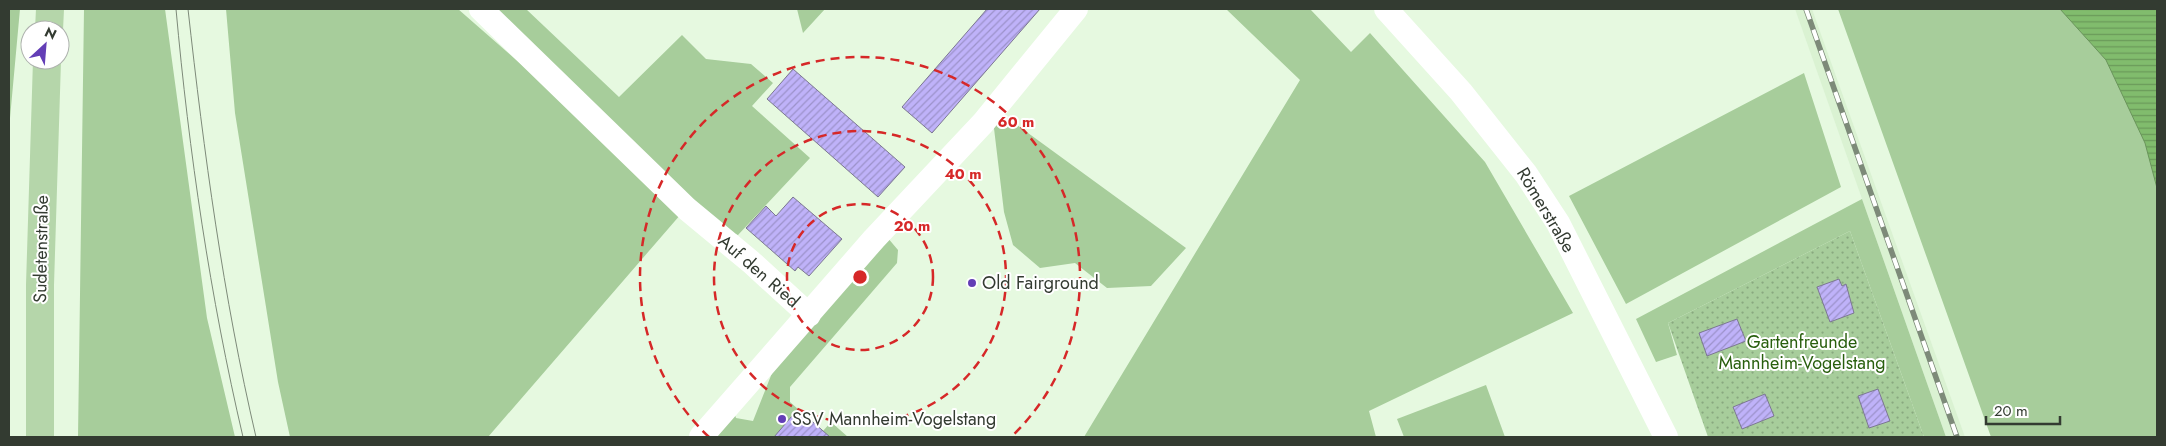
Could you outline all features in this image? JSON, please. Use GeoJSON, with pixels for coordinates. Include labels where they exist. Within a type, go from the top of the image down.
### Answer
{"type":"FeatureCollection","features":[{"type":"Feature","properties":{"kind":"main road","name":"Sudetenstraße"},"geometry":{"type":"LineString","coordinates":[[40,437],[40,285],[47,70]]}},
{"type":"Feature","properties":{"kind":"street","name":"Auf den Ried"},"geometry":{"type":"LineString","coordinates":[[481,9],[687,209],[751,262],[809,315],[874,240],[982,123],[1076,9]]}},
{"type":"Feature","properties":{"kind":"street","name":"Römerstraße"},"geometry":{"type":"LineString","coordinates":[[1386,9],[1460,92],[1526,174],[1558,223],[1666,437]]}},
{"type":"Feature","properties":{"kind":"street"},"geometry":{"type":"LineString","coordinates":[[701,437],[809,315]]}},
{"type":"Feature","properties":{"kind":"shaded area"},"geometry":{"type":"Polygon","coordinates":[[[1795,9],[1812,9],[1965,437],[1946,437],[1795,9]]]}},
{"type":"Feature","properties":{"kind":"shaded area"},"geometry":{"type":"Polygon","coordinates":[[[2060,9],[2157,9],[2157,188],[2145,143],[2106,60],[2060,9]]]}},
{"type":"Feature","properties":{"kind":"green space"},"geometry":{"type":"Polygon","coordinates":[[[9,9],[20,9],[9,129],[9,9]]]}},
{"type":"Feature","properties":{"kind":"green space"},"geometry":{"type":"Polygon","coordinates":[[[84,9],[165,9],[207,318],[235,437],[78,437],[84,9]]]}},
{"type":"Feature","properties":{"kind":"green space"},"geometry":{"type":"Polygon","coordinates":[[[226,9],[458,9],[568,105],[681,214],[488,437],[290,437],[278,382],[235,113],[226,9]]]}},
{"type":"Feature","properties":{"kind":"green space"},"geometry":{"type":"Polygon","coordinates":[[[485,9],[526,9],[619,97],[682,35],[706,59],[751,64],[773,83],[752,106],[810,158],[738,235],[723,230],[485,9]]]}},
{"type":"Feature","properties":{"kind":"green space"},"geometry":{"type":"Polygon","coordinates":[[[797,9],[825,9],[803,33],[797,9]]]}},
{"type":"Feature","properties":{"kind":"green space"},"geometry":{"type":"Polygon","coordinates":[[[1226,9],[1310,9],[1351,52],[1370,33],[1485,162],[1573,313],[1369,411],[1376,437],[1084,437],[1300,80],[1226,9]]]}},
{"type":"Feature","properties":{"kind":"green space"},"geometry":{"type":"Polygon","coordinates":[[[1838,9],[2157,9],[2157,437],[1991,437],[1838,9]]]}},
{"type":"Feature","properties":{"kind":"green space"},"geometry":{"type":"Polygon","coordinates":[[[1804,73],[1841,187],[1626,304],[1569,196],[1804,73]]]}},
{"type":"Feature","properties":{"kind":"green space"},"geometry":{"type":"Polygon","coordinates":[[[999,112],[1186,248],[1151,286],[1107,288],[1075,263],[1040,268],[1013,245],[1004,212],[993,120],[999,112]]]}},
{"type":"Feature","properties":{"kind":"green space"},"geometry":{"type":"Polygon","coordinates":[[[1862,199],[1946,437],[1924,437],[1850,231],[1668,323],[1677,355],[1656,362],[1636,319],[1862,199]]]}},
{"type":"Feature","properties":{"kind":"green space","name":"Gartenfreunde Mannheim-Vogelstang"},"geometry":{"type":"Polygon","coordinates":[[[1850,231],[1924,437],[1708,437],[1668,323],[1850,231]]]}},
{"type":"Feature","properties":{"kind":"green space"},"geometry":{"type":"Polygon","coordinates":[[[887,237],[898,250],[897,263],[790,387],[790,402],[823,431],[831,422],[848,437],[708,437],[733,409],[736,418],[753,421],[776,363],[887,237]]]}},
{"type":"Feature","properties":{"kind":"green space"},"geometry":{"type":"Polygon","coordinates":[[[1486,385],[1505,437],[1404,437],[1397,419],[1486,385]]]}},
{"type":"Feature","properties":{"kind":"building"},"geometry":{"type":"Polygon","coordinates":[[[987,9],[1040,9],[932,133],[902,107],[987,9]]]}},
{"type":"Feature","properties":{"kind":"building"},"geometry":{"type":"Polygon","coordinates":[[[793,69],[905,167],[878,197],[767,99],[793,69]]]}},
{"type":"Feature","properties":{"kind":"building"},"geometry":{"type":"Polygon","coordinates":[[[793,197],[842,239],[809,276],[798,267],[795,271],[746,228],[766,206],[776,216],[793,197]]]}},
{"type":"Feature","properties":{"kind":"building"},"geometry":{"type":"Polygon","coordinates":[[[1839,279],[1842,286],[1846,284],[1854,313],[1830,322],[1817,287],[1839,279]]]}},
{"type":"Feature","properties":{"kind":"building"},"geometry":{"type":"Polygon","coordinates":[[[1737,319],[1746,341],[1707,356],[1699,333],[1737,319]]]}},
{"type":"Feature","properties":{"kind":"building"},"geometry":{"type":"Polygon","coordinates":[[[1878,389],[1890,421],[1869,428],[1858,396],[1878,389]]]}},
{"type":"Feature","properties":{"kind":"building"},"geometry":{"type":"Polygon","coordinates":[[[1765,394],[1774,416],[1742,429],[1733,407],[1765,394]]]}},
{"type":"Feature","properties":{"kind":"building"},"geometry":{"type":"Polygon","coordinates":[[[798,409],[830,437],[774,437],[798,409]]]}},
{"type":"Feature","properties":{"kind":"tram line"},"geometry":{"type":"LineString","coordinates":[[176,9],[187,117],[202,224],[220,331],[243,437]]}},
{"type":"Feature","properties":{"kind":"tram line"},"geometry":{"type":"LineString","coordinates":[[188,9],[224,278],[256,437]]}},
{"type":"Feature","properties":{"kind":"railway"},"geometry":{"type":"LineString","coordinates":[[1806,9],[1957,437]]}},
{"type":"Feature","properties":{"kind":"place","name":"Old Fairground"},"geometry":{"type":"Point","coordinates":[972,283]}},
{"type":"Feature","properties":{"kind":"place","name":"SSV Mannheim-Vogelstang"},"geometry":{"type":"Point","coordinates":[782,419]}}]}
